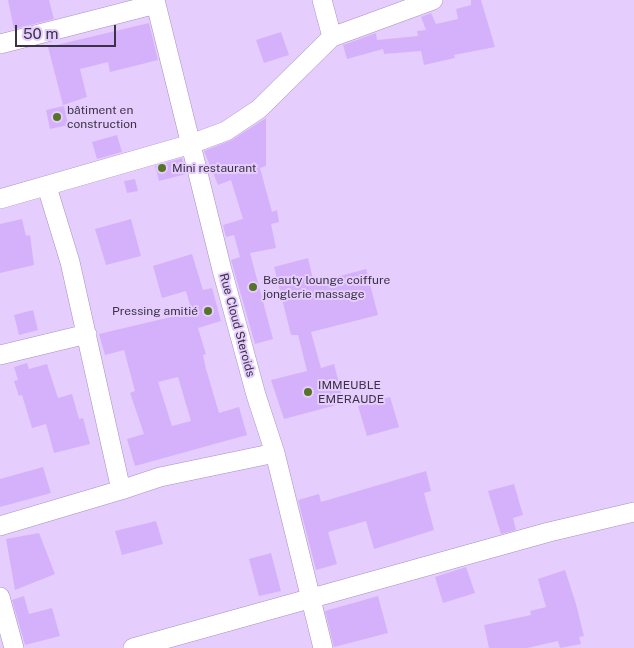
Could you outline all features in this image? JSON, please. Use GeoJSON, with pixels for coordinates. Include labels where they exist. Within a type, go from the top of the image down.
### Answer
{"type":"FeatureCollection","features":[{"type":"Feature","properties":{"kind":"street"},"geometry":{"type":"LineString","coordinates":[[322,0],[332,37]]}},
{"type":"Feature","properties":{"kind":"street"},"geometry":{"type":"LineString","coordinates":[[0,199],[48,187],[190,144],[226,131],[259,109],[332,37],[433,0]]}},
{"type":"Feature","properties":{"kind":"street"},"geometry":{"type":"LineString","coordinates":[[0,44],[155,2]]}},
{"type":"Feature","properties":{"kind":"street","name":"Rue Cloud Steroids"},"geometry":{"type":"LineString","coordinates":[[155,2],[256,395],[275,453],[323,648]]}},
{"type":"Feature","properties":{"kind":"street"},"geometry":{"type":"LineString","coordinates":[[48,187],[70,262],[121,490]]}},
{"type":"Feature","properties":{"kind":"street"},"geometry":{"type":"LineString","coordinates":[[0,355],[87,334]]}},
{"type":"Feature","properties":{"kind":"street"},"geometry":{"type":"LineString","coordinates":[[0,526],[160,477],[275,453]]}},
{"type":"Feature","properties":{"kind":"street"},"geometry":{"type":"LineString","coordinates":[[133,648],[310,597],[549,532],[634,512]]}},
{"type":"Feature","properties":{"kind":"street"},"geometry":{"type":"LineString","coordinates":[[0,597],[14,648]]}},
{"type":"Feature","properties":{"kind":"building"},"geometry":{"type":"Polygon","coordinates":[[[8,0],[49,0],[54,19],[14,29],[8,0]]]}},
{"type":"Feature","properties":{"kind":"building"},"geometry":{"type":"Polygon","coordinates":[[[471,0],[481,0],[495,47],[454,55],[455,58],[424,65],[421,51],[384,54],[383,49],[347,59],[343,45],[376,33],[377,40],[418,36],[417,31],[426,30],[421,17],[431,13],[436,24],[458,19],[456,9],[471,5],[471,0]]]}},
{"type":"Feature","properties":{"kind":"building"},"geometry":{"type":"Polygon","coordinates":[[[149,23],[158,60],[110,72],[108,62],[80,69],[87,97],[63,105],[48,47],[149,23]]]}},
{"type":"Feature","properties":{"kind":"building"},"geometry":{"type":"Polygon","coordinates":[[[281,32],[289,55],[264,63],[256,40],[281,32]]]}},
{"type":"Feature","properties":{"kind":"building","name":"bâtiment en construction"},"geometry":{"type":"Polygon","coordinates":[[[64,106],[68,125],[50,129],[46,110],[64,106]]]}},
{"type":"Feature","properties":{"kind":"building"},"geometry":{"type":"Polygon","coordinates":[[[266,118],[266,166],[260,168],[272,212],[277,210],[279,222],[271,224],[276,248],[250,253],[273,339],[255,344],[231,260],[240,257],[234,235],[226,237],[223,225],[243,219],[231,180],[218,185],[204,151],[232,140],[266,118]]]}},
{"type":"Feature","properties":{"kind":"building"},"geometry":{"type":"Polygon","coordinates":[[[117,135],[122,152],[97,159],[92,142],[117,135]]]}},
{"type":"Feature","properties":{"kind":"building"},"geometry":{"type":"Polygon","coordinates":[[[182,158],[186,174],[159,181],[155,166],[182,158]]]}},
{"type":"Feature","properties":{"kind":"building"},"geometry":{"type":"Polygon","coordinates":[[[135,179],[138,191],[127,193],[124,181],[135,179]]]}},
{"type":"Feature","properties":{"kind":"building"},"geometry":{"type":"Polygon","coordinates":[[[22,219],[26,236],[30,235],[34,265],[0,273],[0,224],[22,219]]]}},
{"type":"Feature","properties":{"kind":"building"},"geometry":{"type":"Polygon","coordinates":[[[131,219],[141,256],[106,265],[95,229],[131,219]]]}},
{"type":"Feature","properties":{"kind":"building"},"geometry":{"type":"Polygon","coordinates":[[[192,254],[203,290],[212,288],[221,321],[198,328],[206,354],[203,355],[206,369],[219,413],[239,407],[247,435],[135,466],[127,439],[144,434],[130,393],[135,391],[124,350],[105,355],[99,334],[192,312],[186,291],[162,298],[153,266],[192,254]],[[178,377],[158,382],[172,426],[191,421],[178,377]]]}},
{"type":"Feature","properties":{"kind":"building"},"geometry":{"type":"Polygon","coordinates":[[[308,258],[314,283],[366,269],[378,315],[311,332],[321,368],[334,364],[344,403],[284,419],[271,380],[307,371],[298,335],[291,335],[274,267],[308,258]]]}},
{"type":"Feature","properties":{"kind":"building"},"geometry":{"type":"Polygon","coordinates":[[[33,310],[38,330],[19,335],[14,315],[33,310]]]}},
{"type":"Feature","properties":{"kind":"building"},"geometry":{"type":"Polygon","coordinates":[[[27,363],[29,369],[47,364],[58,398],[72,394],[79,419],[83,418],[90,444],[54,453],[46,424],[32,428],[22,395],[19,396],[14,381],[18,380],[14,367],[27,363]]]}},
{"type":"Feature","properties":{"kind":"building"},"geometry":{"type":"Polygon","coordinates":[[[390,397],[399,427],[367,436],[358,406],[390,397]]]}},
{"type":"Feature","properties":{"kind":"building"},"geometry":{"type":"Polygon","coordinates":[[[43,467],[51,493],[0,507],[0,479],[43,467]]]}},
{"type":"Feature","properties":{"kind":"building"},"geometry":{"type":"Polygon","coordinates":[[[426,471],[431,491],[424,493],[434,530],[374,549],[366,521],[328,532],[337,564],[316,570],[298,500],[319,494],[321,502],[426,471]]]}},
{"type":"Feature","properties":{"kind":"building"},"geometry":{"type":"Polygon","coordinates":[[[514,484],[523,515],[513,518],[516,530],[501,534],[488,491],[514,484]]]}},
{"type":"Feature","properties":{"kind":"building"},"geometry":{"type":"Polygon","coordinates":[[[156,521],[163,544],[122,555],[115,531],[156,521]]]}},
{"type":"Feature","properties":{"kind":"building"},"geometry":{"type":"Polygon","coordinates":[[[39,533],[55,574],[15,590],[6,539],[39,533]]]}},
{"type":"Feature","properties":{"kind":"building"},"geometry":{"type":"Polygon","coordinates":[[[271,553],[281,591],[259,596],[249,559],[271,553]]]}},
{"type":"Feature","properties":{"kind":"building"},"geometry":{"type":"Polygon","coordinates":[[[466,567],[475,593],[443,603],[435,577],[466,567]]]}},
{"type":"Feature","properties":{"kind":"building"},"geometry":{"type":"Polygon","coordinates":[[[565,570],[584,636],[579,637],[581,644],[560,648],[558,641],[527,648],[489,648],[484,625],[531,615],[530,611],[546,607],[538,579],[565,570]]]}},
{"type":"Feature","properties":{"kind":"building"},"geometry":{"type":"Polygon","coordinates":[[[24,596],[29,614],[52,608],[60,636],[25,645],[12,600],[24,596]]]}},
{"type":"Feature","properties":{"kind":"building"},"geometry":{"type":"Polygon","coordinates":[[[378,596],[388,633],[334,647],[325,611],[378,596]]]}},
{"type":"Feature","properties":{"kind":"place","name":"bâtiment en construction"},"geometry":{"type":"Point","coordinates":[57,117]}},
{"type":"Feature","properties":{"kind":"place","name":"Mini restaurant"},"geometry":{"type":"Point","coordinates":[162,168]}},
{"type":"Feature","properties":{"kind":"place","name":"Beauty lounge coiffure jonglerie massage"},"geometry":{"type":"Point","coordinates":[253,287]}},
{"type":"Feature","properties":{"kind":"place","name":"Pressing amitié"},"geometry":{"type":"Point","coordinates":[208,311]}},
{"type":"Feature","properties":{"kind":"place","name":"IMMEUBLE EMERAUDE"},"geometry":{"type":"Point","coordinates":[308,392]}}]}
